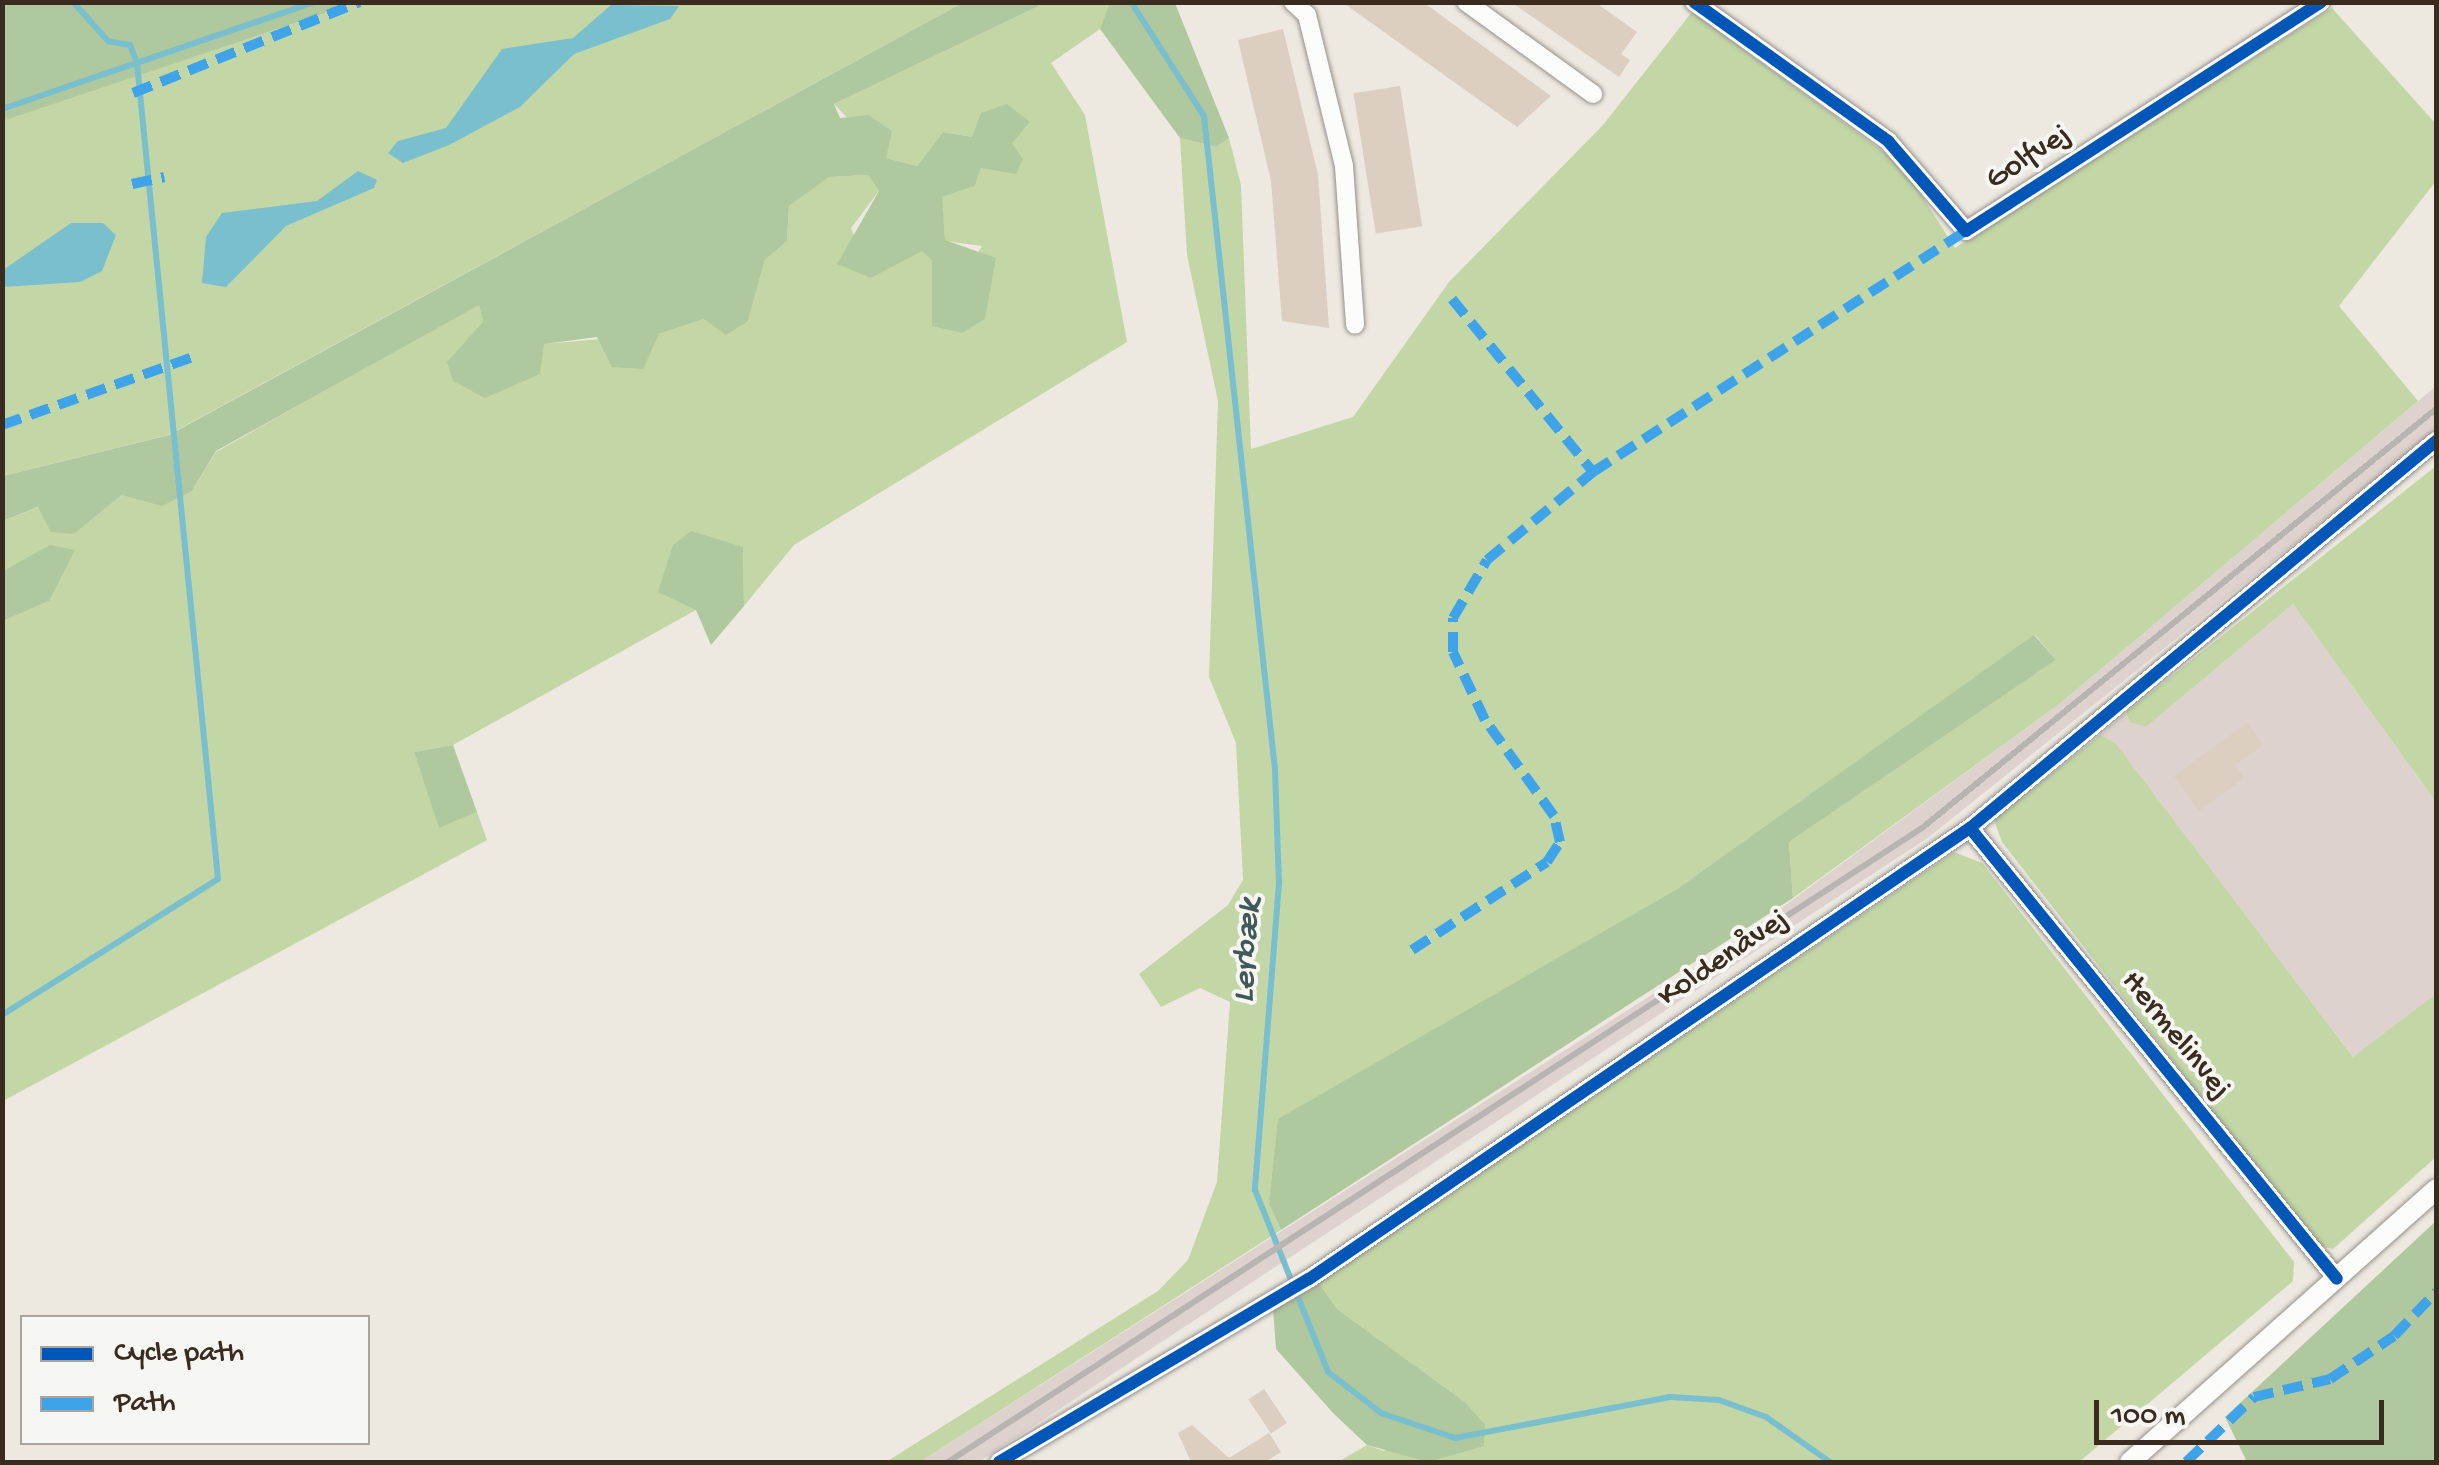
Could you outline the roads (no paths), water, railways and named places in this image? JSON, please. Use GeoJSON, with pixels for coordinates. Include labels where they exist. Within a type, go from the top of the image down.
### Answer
{"type":"FeatureCollection","features":[{"type":"Feature","properties":{"kind":"street"},"geometry":{"type":"LineString","coordinates":[[1293,2],[1307,14],[1344,166],[1356,325]]}},
{"type":"Feature","properties":{"kind":"street"},"geometry":{"type":"LineString","coordinates":[[1466,2],[1593,94]]}},
{"type":"Feature","properties":{"kind":"street","name":"Golfvej"},"geometry":{"type":"LineString","coordinates":[[1694,2],[1888,141],[1966,231],[2321,2]]}},
{"type":"Feature","properties":{"kind":"street","name":"Koldenåvej"},"geometry":{"type":"LineString","coordinates":[[999,1462],[1309,1280],[1970,828],[2436,441]]}},
{"type":"Feature","properties":{"kind":"street","name":"Hermelinvej"},"geometry":{"type":"LineString","coordinates":[[1970,828],[2337,1279]]}},
{"type":"Feature","properties":{"kind":"street"},"geometry":{"type":"LineString","coordinates":[[2130,1462],[2436,1189]]}},
{"type":"Feature","properties":{"kind":"water"},"geometry":{"type":"Polygon","coordinates":[[[611,5],[679,6],[670,19],[574,54],[520,107],[449,145],[403,163],[388,153],[398,141],[446,128],[502,49],[573,38],[611,5]]]}},
{"type":"Feature","properties":{"kind":"water"},"geometry":{"type":"Polygon","coordinates":[[[358,171],[377,180],[374,188],[286,226],[226,287],[202,283],[206,237],[222,213],[317,201],[358,171]]]}},
{"type":"Feature","properties":{"kind":"water"},"geometry":{"type":"Polygon","coordinates":[[[71,223],[103,223],[116,235],[102,271],[80,282],[3,287],[3,270],[71,223]]]}},
{"type":"Feature","properties":{"kind":"waterway"},"geometry":{"type":"LineString","coordinates":[[2,1015],[218,879],[137,63],[130,45],[108,41],[73,2]]}},
{"type":"Feature","properties":{"kind":"waterway"},"geometry":{"type":"LineString","coordinates":[[2,109],[315,2]]}},
{"type":"Feature","properties":{"kind":"waterway","name":"Lerbæk"},"geometry":{"type":"LineString","coordinates":[[1131,2],[1204,116],[1275,770],[1279,883],[1255,1190],[1328,1372],[1381,1413],[1455,1438],[1670,1397],[1719,1400],[1766,1417],[1830,1462]]}},
{"type":"Feature","properties":{"kind":"railway"},"geometry":{"type":"LineString","coordinates":[[948,1462],[1922,828],[2436,409]]}}]}
